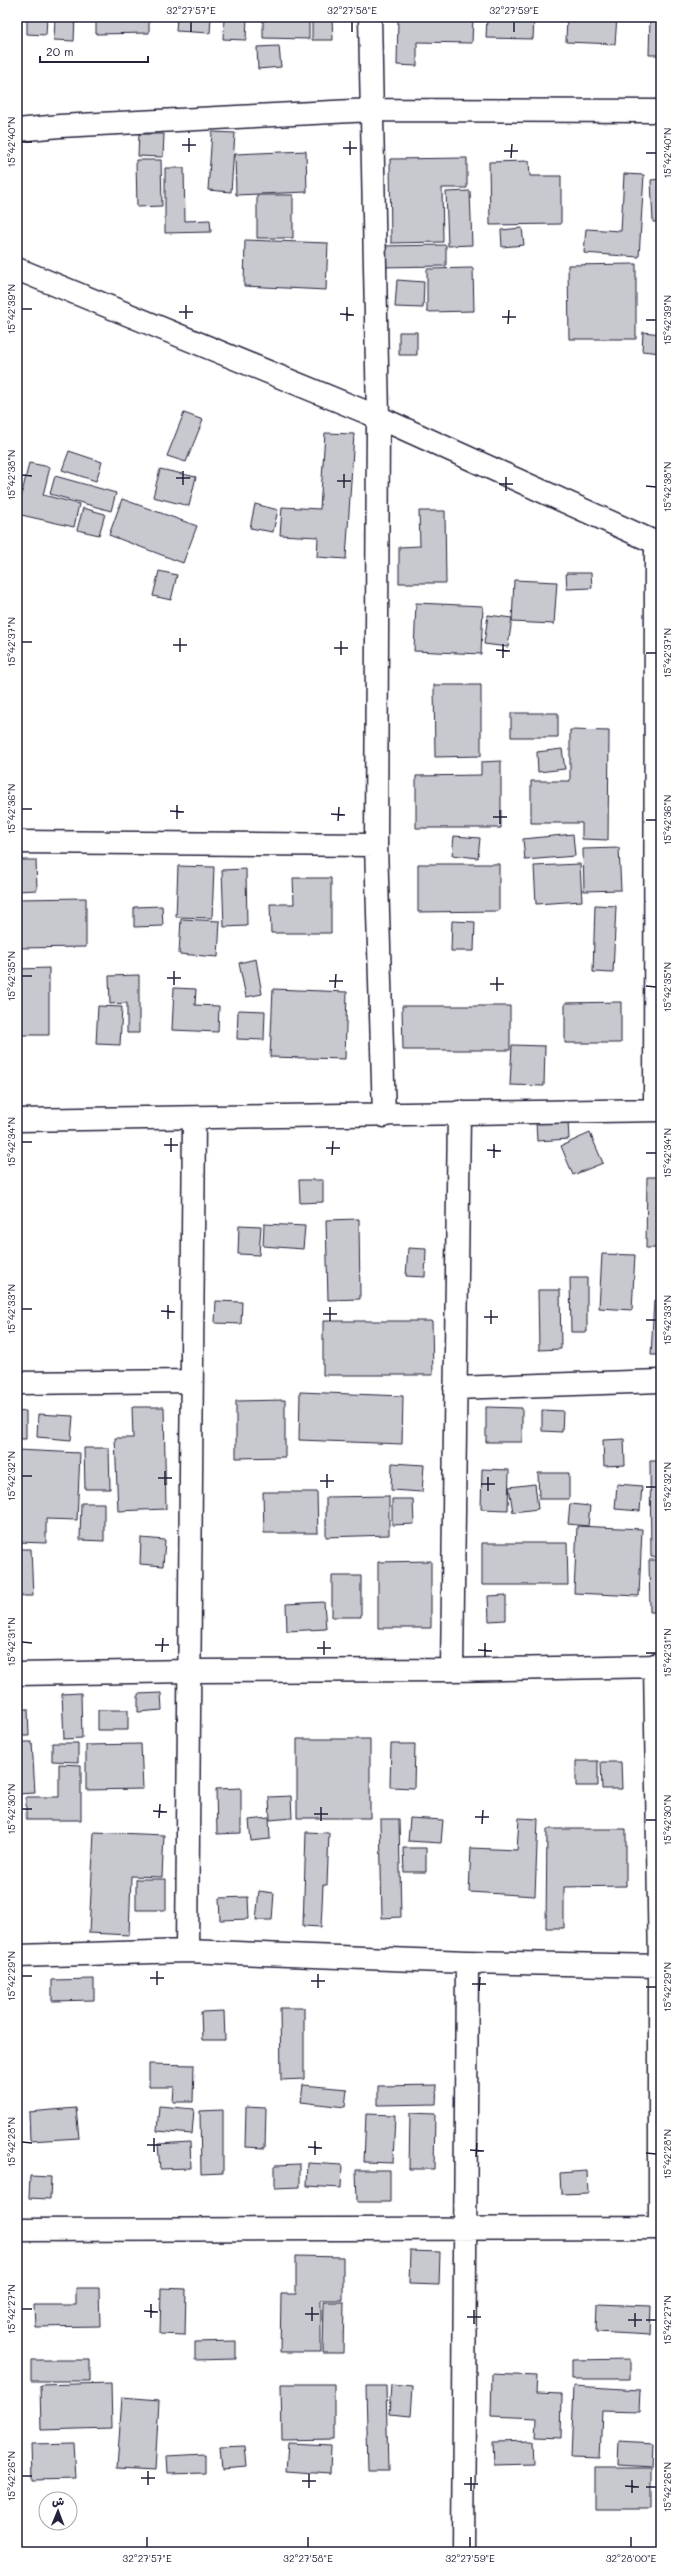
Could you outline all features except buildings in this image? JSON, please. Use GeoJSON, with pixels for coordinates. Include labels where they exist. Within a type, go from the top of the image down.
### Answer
{"type":"FeatureCollection","features":[{"type":"Feature","properties":{"kind":"street"},"geometry":{"type":"LineString","coordinates":[[370,17],[378,417],[376,845],[384,1116]]}},
{"type":"Feature","properties":{"kind":"street"},"geometry":{"type":"LineString","coordinates":[[17,130],[60,126],[372,110],[661,111]]}},
{"type":"Feature","properties":{"kind":"street"},"geometry":{"type":"LineString","coordinates":[[17,269],[378,417],[659,544],[658,1110],[459,1112],[384,1116],[17,1120]]}},
{"type":"Feature","properties":{"kind":"street"},"geometry":{"type":"LineString","coordinates":[[17,842],[376,845]]}},
{"type":"Feature","properties":{"kind":"street"},"geometry":{"type":"LineString","coordinates":[[452,1670],[459,1112]]}},
{"type":"Feature","properties":{"kind":"street"},"geometry":{"type":"LineString","coordinates":[[187,1951],[194,1118]]}},
{"type":"Feature","properties":{"kind":"street"},"geometry":{"type":"LineString","coordinates":[[17,1383],[192,1381]]}},
{"type":"Feature","properties":{"kind":"street"},"geometry":{"type":"LineString","coordinates":[[455,1388],[661,1382]]}},
{"type":"Feature","properties":{"kind":"street"},"geometry":{"type":"LineString","coordinates":[[17,1674],[190,1671],[452,1670],[658,1666],[661,2228],[17,2230]]}},
{"type":"Feature","properties":{"kind":"street"},"geometry":{"type":"LineString","coordinates":[[17,1956],[187,1951],[467,1962],[660,1966]]}},
{"type":"Feature","properties":{"kind":"street"},"geometry":{"type":"LineString","coordinates":[[463,2552],[467,2228],[467,1962]]}}]}
